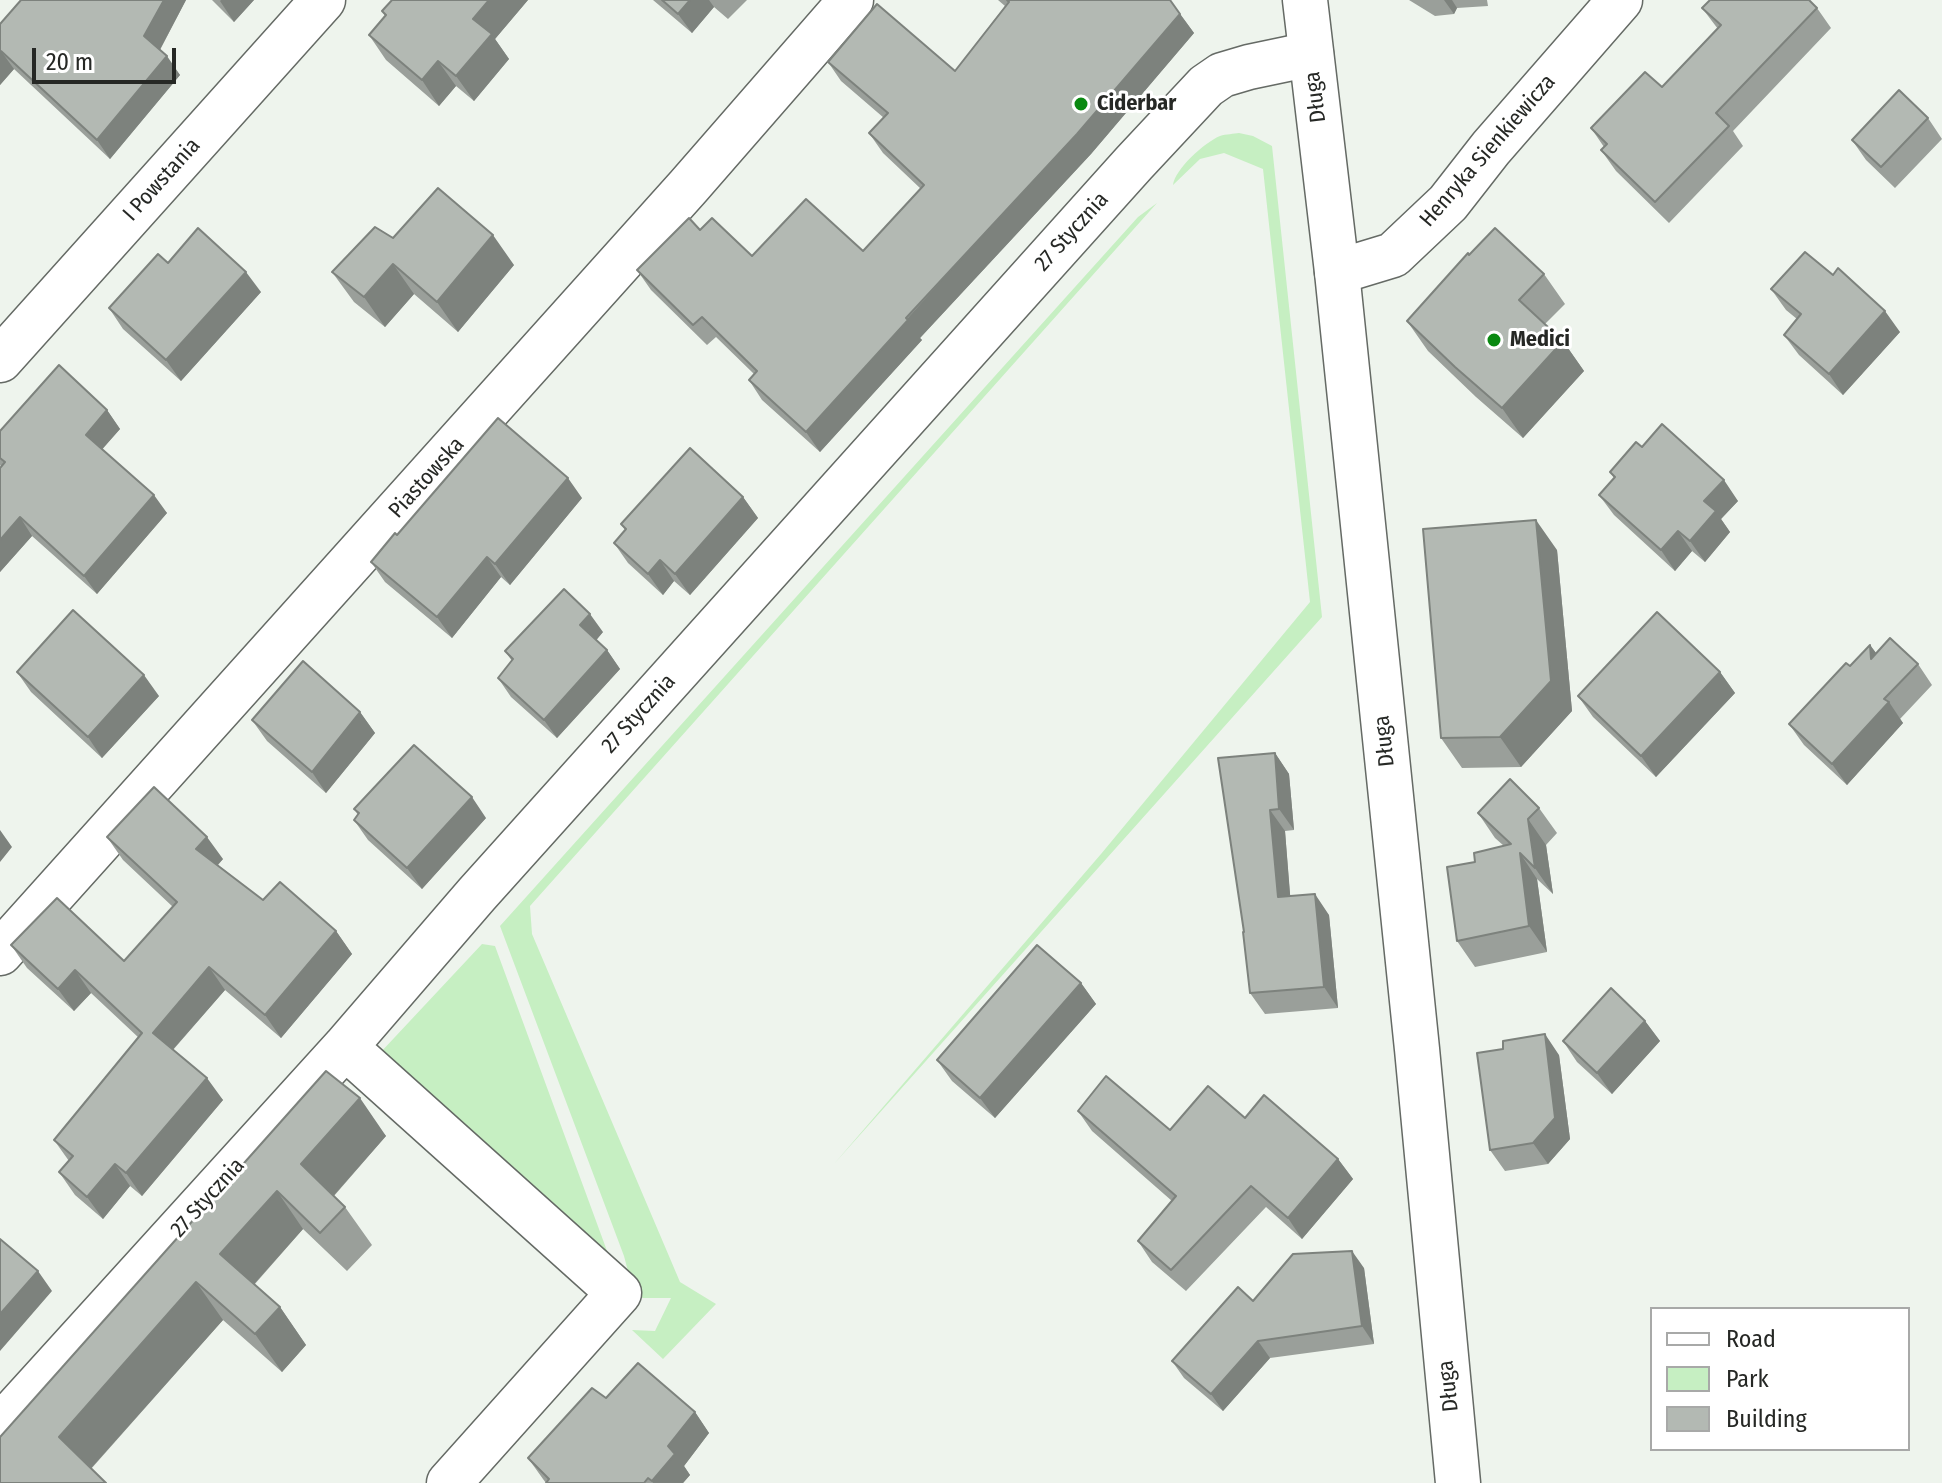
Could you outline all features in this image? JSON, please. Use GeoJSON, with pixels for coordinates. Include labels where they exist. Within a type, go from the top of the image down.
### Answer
{"type":"FeatureCollection","features":[{"type":"Feature","properties":{"kind":"street","name":"I Powstania"},"geometry":{"type":"LineString","coordinates":[[0,360],[323,0]]}},
{"type":"Feature","properties":{"kind":"street","name":"Piastowska"},"geometry":{"type":"LineString","coordinates":[[0,953],[688,187],[851,0]]}},
{"type":"Feature","properties":{"kind":"street","name":"Długa"},"geometry":{"type":"LineString","coordinates":[[1305,0],[1337,272],[1458,1483]]}},
{"type":"Feature","properties":{"kind":"street","name":"Henryka Sienkiewicza"},"geometry":{"type":"LineString","coordinates":[[1337,272],[1393,255],[1448,203],[1491,148],[1620,0]]}},
{"type":"Feature","properties":{"kind":"street","name":"27 Stycznia"},"geometry":{"type":"LineString","coordinates":[[0,1427],[345,1047],[477,894],[1206,86],[1222,75],[1311,54]]}},
{"type":"Feature","properties":{"kind":"street"},"geometry":{"type":"LineString","coordinates":[[345,1047],[619,1293],[449,1483]]}},
{"type":"Feature","properties":{"kind":"green space"},"geometry":{"type":"Polygon","coordinates":[[[1239,133],[1272,146],[1322,617],[834,1164],[1101,854],[1310,602],[1263,169],[1224,153],[1200,159],[1173,185],[1185,164],[1207,144],[1220,136],[1239,133]]]}},
{"type":"Feature","properties":{"kind":"green space"},"geometry":{"type":"Polygon","coordinates":[[[1157,203],[530,906],[532,934],[680,1282],[716,1304],[663,1359],[632,1330],[655,1331],[671,1298],[635,1298],[624,1256],[500,926],[1138,217],[1157,203]]]}},
{"type":"Feature","properties":{"kind":"green space"},"geometry":{"type":"Polygon","coordinates":[[[482,944],[495,946],[610,1259],[380,1053],[482,944]]]}},
{"type":"Feature","properties":{"kind":"building"},"geometry":{"type":"Polygon","coordinates":[[[21,0],[164,0],[144,36],[167,56],[97,140],[0,52],[0,24],[21,0]]]}},
{"type":"Feature","properties":{"kind":"building"},"geometry":{"type":"Polygon","coordinates":[[[392,0],[489,0],[473,19],[492,34],[456,76],[438,61],[422,80],[369,35],[386,15],[382,11],[392,0]]]}},
{"type":"Feature","properties":{"kind":"building"},"geometry":{"type":"Polygon","coordinates":[[[662,0],[690,0],[678,14],[662,0]]]}},
{"type":"Feature","properties":{"kind":"building"},"geometry":{"type":"Polygon","coordinates":[[[1007,0],[1170,0],[1180,14],[1077,134],[906,318],[908,320],[806,432],[749,380],[757,371],[702,317],[693,325],[637,270],[689,218],[700,230],[712,218],[752,256],[806,199],[863,251],[924,185],[869,133],[888,113],[828,62],[877,4],[955,71],[1009,2],[1007,0]]]}},
{"type":"Feature","properties":{"kind":"building"},"geometry":{"type":"Polygon","coordinates":[[[1710,0],[1809,0],[1817,8],[1716,113],[1729,126],[1655,202],[1601,150],[1607,144],[1591,128],[1645,72],[1662,87],[1721,25],[1702,8],[1710,0]]]}},
{"type":"Feature","properties":{"kind":"building"},"geometry":{"type":"Polygon","coordinates":[[[1899,90],[1928,118],[1881,167],[1852,140],[1899,90]]]}},
{"type":"Feature","properties":{"kind":"building"},"geometry":{"type":"Polygon","coordinates":[[[438,188],[493,235],[437,302],[393,264],[364,297],[332,272],[375,227],[393,238],[438,188]]]}},
{"type":"Feature","properties":{"kind":"building"},"geometry":{"type":"Polygon","coordinates":[[[198,228],[246,272],[166,360],[109,308],[158,254],[168,263],[198,228]]]}},
{"type":"Feature","properties":{"kind":"building","name":"Medici"},"geometry":{"type":"Polygon","coordinates":[[[1495,228],[1544,274],[1519,300],[1563,341],[1502,408],[1407,321],[1468,253],[1495,228]]]}},
{"type":"Feature","properties":{"kind":"building"},"geometry":{"type":"Polygon","coordinates":[[[1805,252],[1833,275],[1838,268],[1885,311],[1829,374],[1784,335],[1801,314],[1771,289],[1805,252]]]}},
{"type":"Feature","properties":{"kind":"building"},"geometry":{"type":"Polygon","coordinates":[[[59,365],[107,410],[86,435],[154,495],[84,576],[20,517],[0,540],[0,468],[5,462],[0,458],[0,431],[59,365]]]}},
{"type":"Feature","properties":{"kind":"building"},"geometry":{"type":"Polygon","coordinates":[[[498,418],[568,478],[495,564],[487,557],[437,617],[371,562],[498,418]]]}},
{"type":"Feature","properties":{"kind":"building"},"geometry":{"type":"Polygon","coordinates":[[[1662,424],[1724,480],[1704,501],[1716,511],[1690,541],[1678,531],[1661,550],[1599,495],[1615,477],[1610,472],[1636,442],[1642,447],[1662,424]]]}},
{"type":"Feature","properties":{"kind":"building"},"geometry":{"type":"Polygon","coordinates":[[[690,448],[743,497],[675,574],[660,560],[648,574],[614,543],[626,529],[621,524],[690,448]]]}},
{"type":"Feature","properties":{"kind":"building"},"geometry":{"type":"Polygon","coordinates":[[[1536,520],[1551,681],[1500,737],[1441,738],[1423,529],[1536,520]]]}},
{"type":"Feature","properties":{"kind":"building"},"geometry":{"type":"Polygon","coordinates":[[[564,589],[590,614],[580,625],[607,650],[544,720],[498,678],[513,659],[505,651],[564,589]]]}},
{"type":"Feature","properties":{"kind":"building"},"geometry":{"type":"Polygon","coordinates":[[[73,610],[144,675],[88,737],[17,672],[73,610]]]}},
{"type":"Feature","properties":{"kind":"building"},"geometry":{"type":"Polygon","coordinates":[[[1657,612],[1720,672],[1641,756],[1578,696],[1657,612]]]}},
{"type":"Feature","properties":{"kind":"building"},"geometry":{"type":"Polygon","coordinates":[[[1890,638],[1918,664],[1884,699],[1889,702],[1832,764],[1789,724],[1846,663],[1850,666],[1870,645],[1871,659],[1890,638]]]}},
{"type":"Feature","properties":{"kind":"building"},"geometry":{"type":"Polygon","coordinates":[[[303,661],[360,712],[312,772],[252,720],[303,661]]]}},
{"type":"Feature","properties":{"kind":"building"},"geometry":{"type":"Polygon","coordinates":[[[414,745],[472,797],[407,868],[354,820],[359,813],[354,809],[414,745]]]}},
{"type":"Feature","properties":{"kind":"building"},"geometry":{"type":"Polygon","coordinates":[[[1275,753],[1279,809],[1270,810],[1278,897],[1315,894],[1324,987],[1250,993],[1218,758],[1275,753]]]}},
{"type":"Feature","properties":{"kind":"building"},"geometry":{"type":"Polygon","coordinates":[[[1510,779],[1539,808],[1528,819],[1535,868],[1520,853],[1529,926],[1457,941],[1447,867],[1475,862],[1474,853],[1511,844],[1478,813],[1510,779]]]}},
{"type":"Feature","properties":{"kind":"building"},"geometry":{"type":"Polygon","coordinates":[[[154,787],[207,837],[196,849],[263,900],[280,882],[336,931],[265,1015],[209,967],[153,1033],[207,1078],[126,1173],[115,1164],[87,1197],[59,1172],[73,1156],[54,1140],[142,1033],[75,970],[58,989],[11,945],[57,898],[124,961],[177,902],[107,837],[154,787]]]}},
{"type":"Feature","properties":{"kind":"building"},"geometry":{"type":"Polygon","coordinates":[[[1037,945],[1081,983],[980,1098],[937,1060],[1037,945]]]}},
{"type":"Feature","properties":{"kind":"building"},"geometry":{"type":"Polygon","coordinates":[[[1611,988],[1645,1021],[1597,1073],[1563,1041],[1611,988]]]}},
{"type":"Feature","properties":{"kind":"building"},"geometry":{"type":"Polygon","coordinates":[[[1545,1034],[1555,1118],[1533,1143],[1490,1150],[1477,1053],[1503,1049],[1503,1041],[1545,1034]]]}},
{"type":"Feature","properties":{"kind":"building"},"geometry":{"type":"Polygon","coordinates":[[[326,1071],[360,1098],[301,1164],[345,1207],[320,1233],[277,1191],[220,1254],[280,1307],[255,1334],[196,1282],[59,1437],[106,1483],[0,1483],[0,1437],[326,1071]]]}},
{"type":"Feature","properties":{"kind":"building"},"geometry":{"type":"Polygon","coordinates":[[[1106,1076],[1170,1130],[1208,1086],[1245,1118],[1264,1095],[1338,1159],[1288,1218],[1251,1186],[1171,1270],[1138,1241],[1176,1196],[1078,1111],[1106,1076]]]}},
{"type":"Feature","properties":{"kind":"building"},"geometry":{"type":"Polygon","coordinates":[[[0,1239],[38,1271],[0,1314],[0,1239]]]}},
{"type":"Feature","properties":{"kind":"building"},"geometry":{"type":"Polygon","coordinates":[[[1352,1251],[1362,1326],[1258,1341],[1211,1394],[1172,1361],[1238,1287],[1253,1301],[1293,1254],[1352,1251]]]}},
{"type":"Feature","properties":{"kind":"building"},"geometry":{"type":"Polygon","coordinates":[[[638,1363],[695,1412],[668,1446],[675,1454],[652,1481],[648,1478],[644,1483],[546,1483],[549,1479],[528,1458],[592,1388],[606,1398],[638,1363]]]}},
{"type":"Feature","properties":{"kind":"place","name":"Ciderbar"},"geometry":{"type":"Point","coordinates":[1081,104]}},
{"type":"Feature","properties":{"kind":"place","name":"Medici"},"geometry":{"type":"Point","coordinates":[1494,340]}}]}
